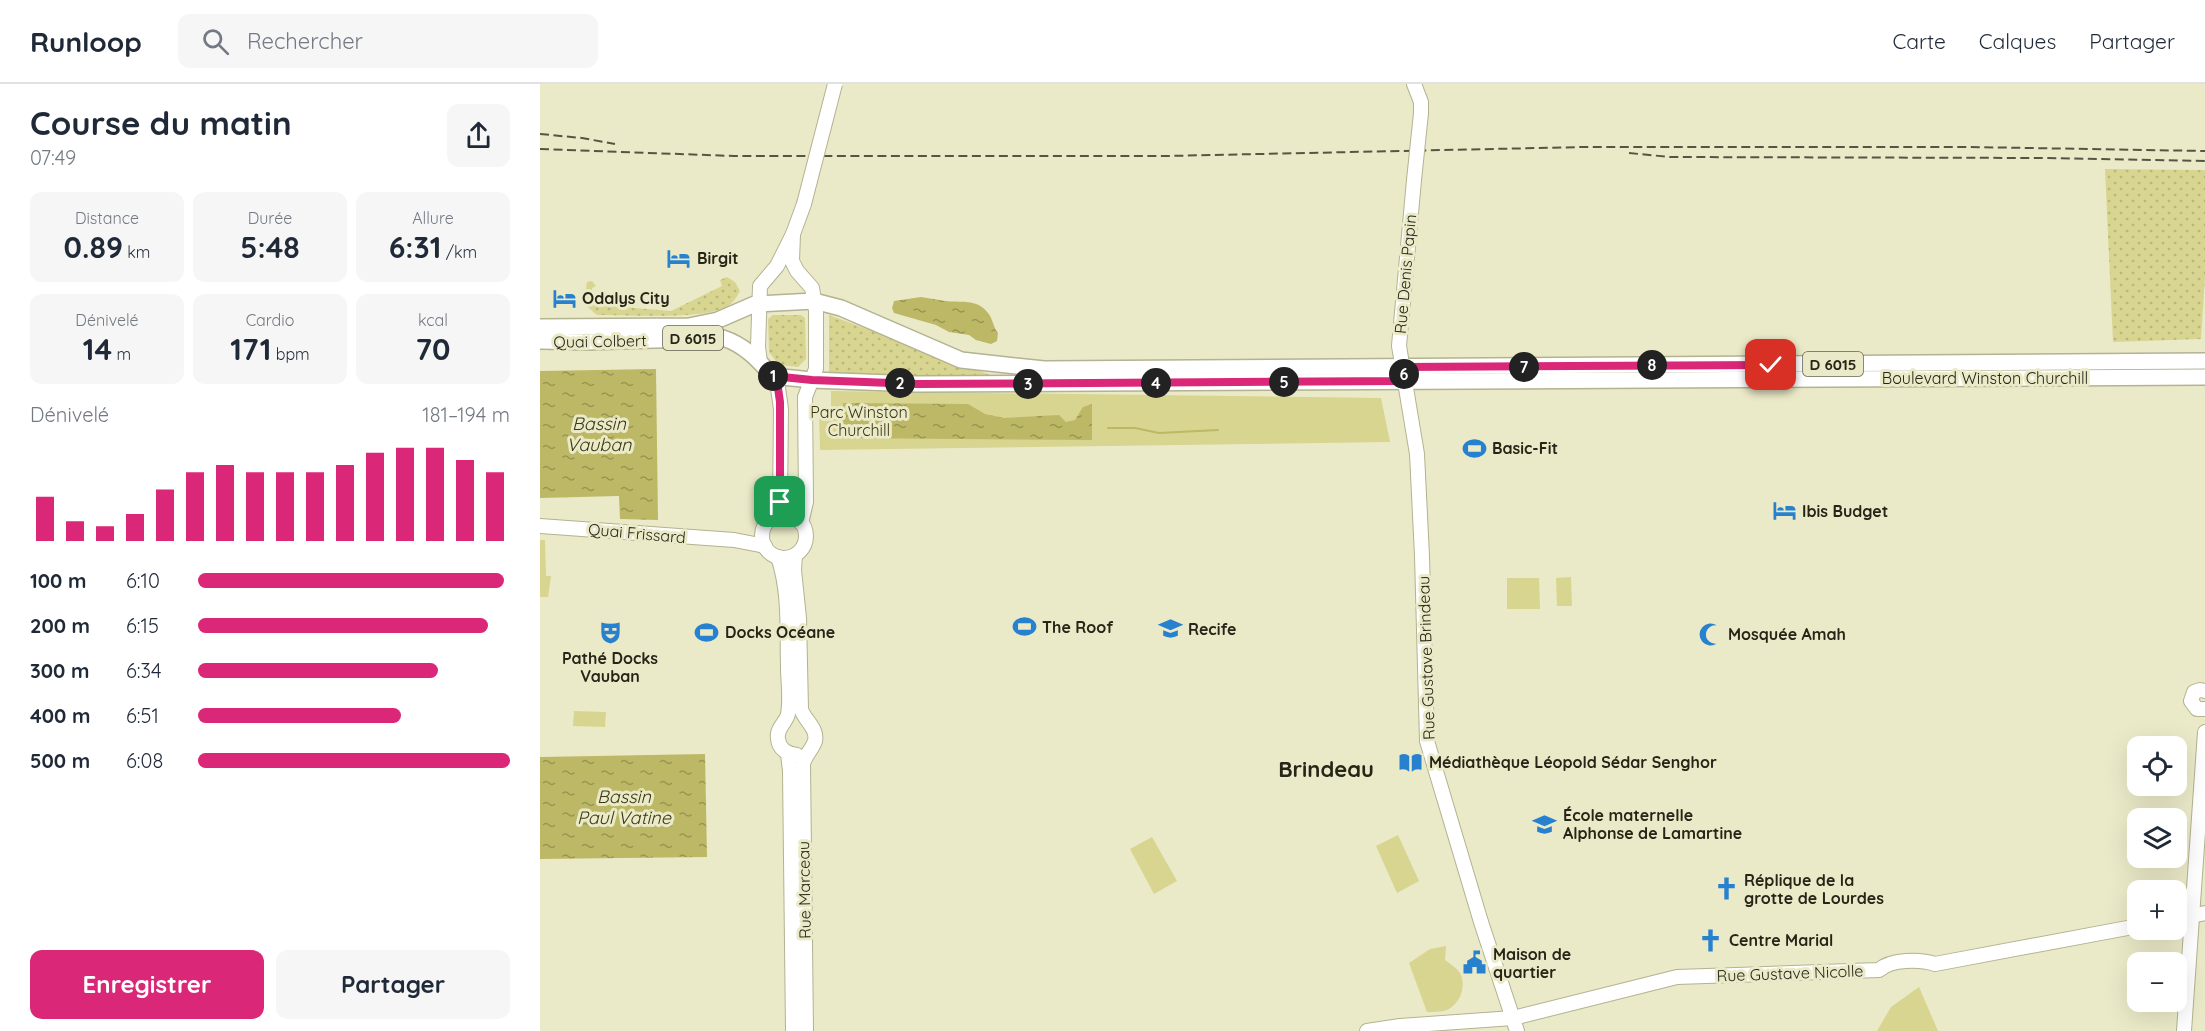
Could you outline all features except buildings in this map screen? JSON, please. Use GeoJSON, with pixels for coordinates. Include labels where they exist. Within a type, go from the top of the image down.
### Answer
{"type":"FeatureCollection","features":[{"type":"Feature","properties":{"kind":"main road","name":"Boulevard Winston Churchill"},"geometry":{"type":"LineString","coordinates":[[690,326],[711,322],[744,307],[759,303],[813,294],[961,360],[1009,367],[1404,374],[2205,377]]}},
{"type":"Feature","properties":{"kind":"main road","name":"Quai Colbert"},"geometry":{"type":"LineString","coordinates":[[540,327],[690,326]]}},
{"type":"Feature","properties":{"kind":"main road","name":"Quai Colbert"},"geometry":{"type":"LineString","coordinates":[[540,341],[723,338],[741,345],[760,362]]}},
{"type":"Feature","properties":{"kind":"main road","name":"Boulevard Winston Churchill"},"geometry":{"type":"LineString","coordinates":[[772,376],[812,380],[975,384],[1404,374],[2205,361]]}},
{"type":"Feature","properties":{"kind":"main road"},"geometry":{"type":"LineString","coordinates":[[760,362],[772,376]]}},
{"type":"Feature","properties":{"kind":"street"},"geometry":{"type":"LineString","coordinates":[[760,362],[759,303],[762,282],[777,266],[793,234],[806,198],[835,84]]}},
{"type":"Feature","properties":{"kind":"street","name":"Rue Denis Papin"},"geometry":{"type":"LineString","coordinates":[[1404,374],[1399,335],[1421,113],[1414,84]]}},
{"type":"Feature","properties":{"kind":"street"},"geometry":{"type":"LineString","coordinates":[[793,234],[792,261],[796,271],[813,294],[816,311],[816,369],[805,397],[806,502],[801,523]]}},
{"type":"Feature","properties":{"kind":"street","name":"Rue Gustave Brindeau"},"geometry":{"type":"LineString","coordinates":[[1404,374],[1417,466],[1423,567],[1428,741],[1481,922],[1515,1025]]}},
{"type":"Feature","properties":{"kind":"street"},"geometry":{"type":"LineString","coordinates":[[772,376],[778,388],[781,409],[780,502],[773,517],[763,529],[763,541],[772,555],[784,558],[795,555],[805,541],[806,535],[801,523],[787,514],[773,517]]}},
{"type":"Feature","properties":{"kind":"street","name":"Quai Frissard"},"geometry":{"type":"LineString","coordinates":[[540,526],[734,540],[765,546]]}},
{"type":"Feature","properties":{"kind":"street","name":"Quai Frissard"},"geometry":{"type":"LineString","coordinates":[[734,540],[763,529]]}},
{"type":"Feature","properties":{"kind":"street","name":"Rue Marceau"},"geometry":{"type":"LineString","coordinates":[[795,555],[794,570],[800,618],[801,709],[815,736],[803,764],[806,1031]]}},
{"type":"Feature","properties":{"kind":"street","name":"Rue Marceau"},"geometry":{"type":"LineString","coordinates":[[778,557],[783,570],[787,627],[789,701],[786,721],[779,729],[778,738],[779,745],[788,754],[790,771],[793,1031]]}},
{"type":"Feature","properties":{"kind":"street"},"geometry":{"type":"LineString","coordinates":[[2204,688],[2194,693],[2191,702],[2194,707],[2204,712]]}},
{"type":"Feature","properties":{"kind":"street"},"geometry":{"type":"LineString","coordinates":[[786,721],[796,718],[806,721]]}},
{"type":"Feature","properties":{"kind":"street"},"geometry":{"type":"LineString","coordinates":[[2184,1031],[2199,915],[2205,732]]}},
{"type":"Feature","properties":{"kind":"street"},"geometry":{"type":"LineString","coordinates":[[788,754],[800,755],[809,750]]}},
{"type":"Feature","properties":{"kind":"street","name":"Rue Gustave Nicolle"},"geometry":{"type":"LineString","coordinates":[[1367,1031],[1400,1026],[1515,1025],[1677,977],[1879,970],[1886,964],[1925,961],[1938,964],[2127,928]]}},
{"type":"Feature","properties":{"kind":"green space"},"geometry":{"type":"Polygon","coordinates":[[[2105,169],[2205,170],[2205,277],[2201,339],[2113,342],[2105,169]]]}},
{"type":"Feature","properties":{"kind":"green space"},"geometry":{"type":"Polygon","coordinates":[[[727,277],[735,282],[740,291],[735,299],[728,306],[702,313],[665,316],[597,315],[584,304],[587,282],[592,281],[596,286],[592,288],[593,294],[600,302],[611,306],[671,311],[722,286],[720,280],[727,277]]]}},
{"type":"Feature","properties":{"kind":"green space"},"geometry":{"type":"Polygon","coordinates":[[[773,315],[801,315],[805,318],[806,359],[798,367],[779,365],[769,352],[768,319],[773,315]]]}},
{"type":"Feature","properties":{"kind":"green space"},"geometry":{"type":"Polygon","coordinates":[[[829,315],[993,376],[993,379],[829,374],[829,315]]]}},
{"type":"Feature","properties":{"kind":"green space","name":"Parc Winston Churchill"},"geometry":{"type":"Polygon","coordinates":[[[831,391],[1381,398],[1390,442],[820,450],[819,414],[831,412],[831,391]]]}},
{"type":"Feature","properties":{"kind":"green space"},"geometry":{"type":"Polygon","coordinates":[[[540,540],[545,540],[546,576],[551,576],[548,597],[540,597],[540,540]]]}},
{"type":"Feature","properties":{"kind":"green space"},"geometry":{"type":"Polygon","coordinates":[[[1571,577],[1572,606],[1557,606],[1556,578],[1571,577]]]}},
{"type":"Feature","properties":{"kind":"green space"},"geometry":{"type":"Polygon","coordinates":[[[1507,578],[1539,578],[1540,609],[1507,609],[1507,578]]]}},
{"type":"Feature","properties":{"kind":"green space"},"geometry":{"type":"Polygon","coordinates":[[[574,711],[606,712],[605,727],[573,726],[574,711]]]}},
{"type":"Feature","properties":{"kind":"green space"},"geometry":{"type":"Polygon","coordinates":[[[1398,835],[1419,881],[1397,893],[1376,846],[1398,835]]]}},
{"type":"Feature","properties":{"kind":"green space"},"geometry":{"type":"Polygon","coordinates":[[[1152,837],[1177,881],[1154,894],[1130,849],[1152,837]]]}},
{"type":"Feature","properties":{"kind":"green space"},"geometry":{"type":"Polygon","coordinates":[[[1446,946],[1445,960],[1457,969],[1462,978],[1461,994],[1455,1004],[1447,1010],[1427,1012],[1409,963],[1430,949],[1446,946]]]}},
{"type":"Feature","properties":{"kind":"green space"},"geometry":{"type":"Polygon","coordinates":[[[1919,987],[1938,1031],[1877,1031],[1891,1007],[1919,987]]]}},
{"type":"Feature","properties":{"kind":"water"},"geometry":{"type":"Polygon","coordinates":[[[921,297],[979,305],[991,318],[998,333],[997,341],[991,344],[976,340],[969,335],[949,332],[936,325],[894,313],[892,308],[894,301],[921,297]]]}},
{"type":"Feature","properties":{"kind":"water","name":"Bassin Vauban"},"geometry":{"type":"Polygon","coordinates":[[[656,369],[658,520],[620,519],[619,496],[540,498],[540,371],[656,369]]]}},
{"type":"Feature","properties":{"kind":"water"},"geometry":{"type":"Polygon","coordinates":[[[843,403],[968,404],[985,414],[1004,418],[1059,415],[1066,422],[1075,420],[1083,407],[1092,404],[1092,440],[842,438],[843,403]]]}},
{"type":"Feature","properties":{"kind":"water","name":"Bassin Paul Vatine"},"geometry":{"type":"Polygon","coordinates":[[[705,754],[707,857],[540,859],[540,757],[705,754]]]}},
{"type":"Feature","properties":{"kind":"waterway"},"geometry":{"type":"LineString","coordinates":[[1108,428],[1135,428],[1159,433],[1218,430]]}},
{"type":"Feature","properties":{"kind":"railway"},"geometry":{"type":"LineString","coordinates":[[540,134],[615,144]]}},
{"type":"Feature","properties":{"kind":"railway"},"geometry":{"type":"LineString","coordinates":[[540,149],[734,156],[1166,156],[1585,147],[1971,147],[2205,151]]}},
{"type":"Feature","properties":{"kind":"railway"},"geometry":{"type":"LineString","coordinates":[[1629,153],[1670,157],[2048,158],[2205,161]]}},
{"type":"Feature","properties":{"kind":"place","name":"Birgit"},"geometry":{"type":"Point","coordinates":[679,258]}},
{"type":"Feature","properties":{"kind":"place","name":"Odalys City"},"geometry":{"type":"Point","coordinates":[564,298]}},
{"type":"Feature","properties":{"kind":"place","name":"Basic-Fit"},"geometry":{"type":"Point","coordinates":[1474,448]}},
{"type":"Feature","properties":{"kind":"place","name":"Ibis Budget"},"geometry":{"type":"Point","coordinates":[1784,511]}},
{"type":"Feature","properties":{"kind":"place","name":"The Roof"},"geometry":{"type":"Point","coordinates":[1024,627]}},
{"type":"Feature","properties":{"kind":"place","name":"Recife"},"geometry":{"type":"Point","coordinates":[1170,629]}},
{"type":"Feature","properties":{"kind":"place","name":"Docks Océane"},"geometry":{"type":"Point","coordinates":[707,632]}},
{"type":"Feature","properties":{"kind":"place","name":"Pathé Docks Vauban"},"geometry":{"type":"Point","coordinates":[610,633]}},
{"type":"Feature","properties":{"kind":"place","name":"Mosquée Amah"},"geometry":{"type":"Point","coordinates":[1710,634]}},
{"type":"Feature","properties":{"kind":"place","name":"Médiathèque Léopold Sédar Senghor"},"geometry":{"type":"Point","coordinates":[1411,762]}},
{"type":"Feature","properties":{"kind":"place","name":"École maternelle Alphonse de Lamartine"},"geometry":{"type":"Point","coordinates":[1545,824]}},
{"type":"Feature","properties":{"kind":"place","name":"Réplique de la grotte de Lourdes"},"geometry":{"type":"Point","coordinates":[1726,889]}},
{"type":"Feature","properties":{"kind":"place","name":"Centre Marial"},"geometry":{"type":"Point","coordinates":[1711,940]}},
{"type":"Feature","properties":{"kind":"place","name":"Maison de quartier"},"geometry":{"type":"Point","coordinates":[1475,963]}},
{"type":"Feature","properties":{"kind":"district","name":"Brindeau"},"geometry":{"type":"Point","coordinates":[1326,769]}},
{"type":"Feature","properties":{"kind":"route"},"geometry":{"type":"LineString","coordinates":[[780,502],[781,409],[778,388],[772,376],[917,384],[1405,381],[1403,367],[1771,365]]}}]}
